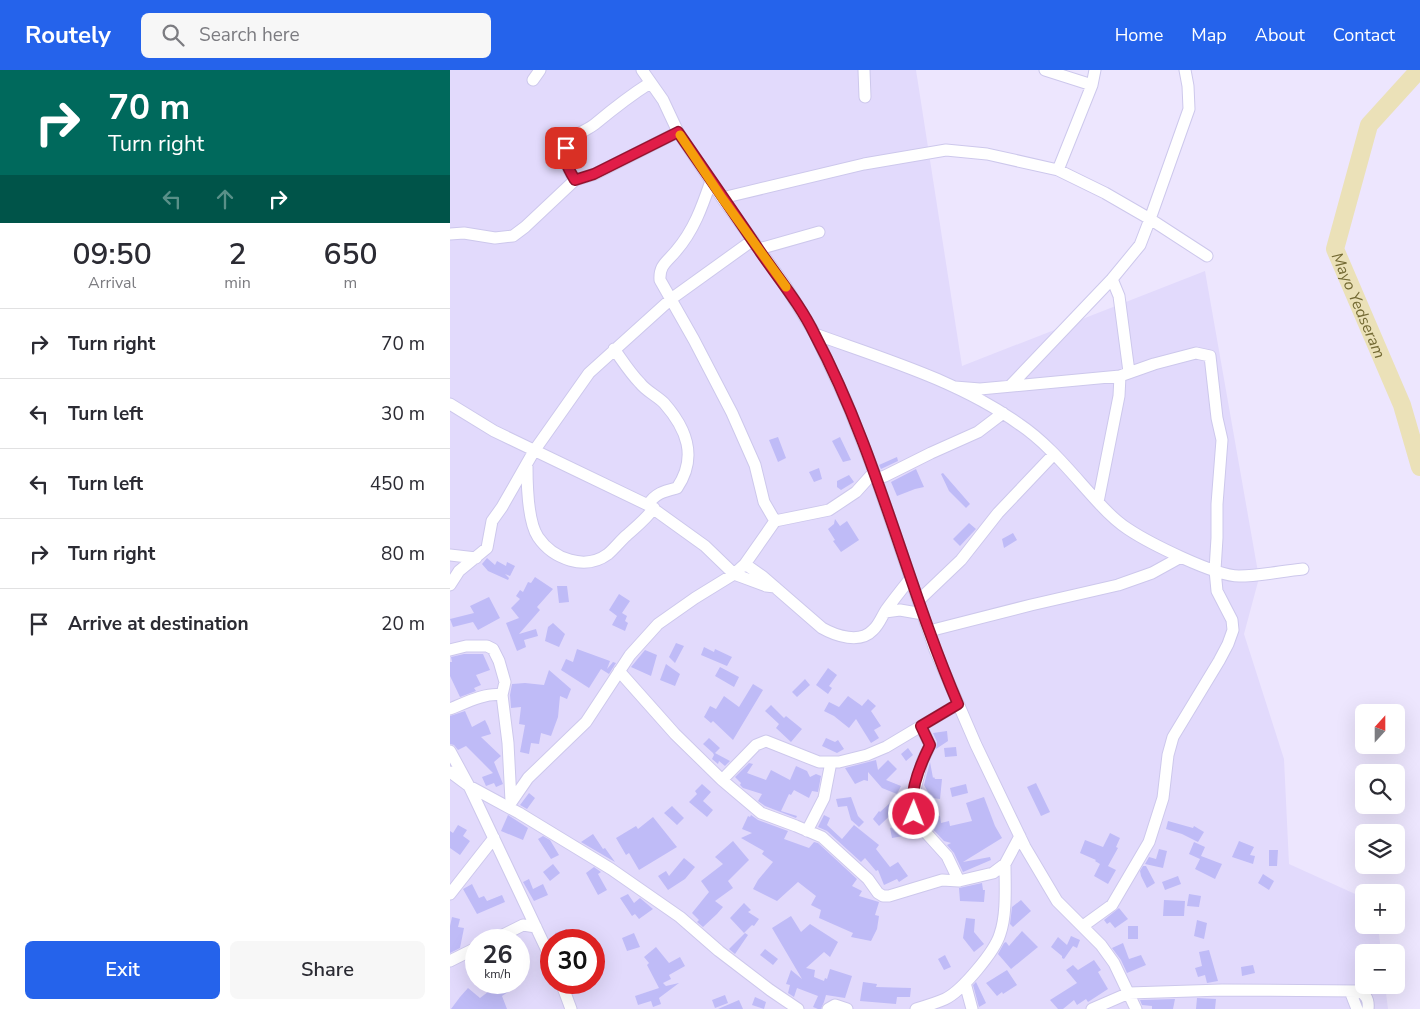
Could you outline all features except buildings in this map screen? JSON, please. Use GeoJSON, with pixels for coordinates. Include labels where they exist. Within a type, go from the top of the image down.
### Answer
{"type":"FeatureCollection","features":[{"type":"Feature","properties":{"kind":"street"},"geometry":{"type":"LineString","coordinates":[[533,80],[540,70]]}},
{"type":"Feature","properties":{"kind":"street"},"geometry":{"type":"LineString","coordinates":[[642,70],[663,100],[678,132],[722,198],[785,285],[815,334],[847,403],[875,476],[922,614],[958,704],[1020,836],[1057,901],[1101,945],[1114,962],[1136,1009]]}},
{"type":"Feature","properties":{"kind":"street"},"geometry":{"type":"LineString","coordinates":[[864,70],[864,97]]}},
{"type":"Feature","properties":{"kind":"street"},"geometry":{"type":"LineString","coordinates":[[1044,70],[1092,85]]}},
{"type":"Feature","properties":{"kind":"street"},"geometry":{"type":"LineString","coordinates":[[1058,170],[1092,85],[1095,70]]}},
{"type":"Feature","properties":{"kind":"street"},"geometry":{"type":"LineString","coordinates":[[1010,386],[1112,279],[1140,246],[1189,109],[1185,70]]}},
{"type":"Feature","properties":{"kind":"street"},"geometry":{"type":"LineString","coordinates":[[575,180],[567,168],[564,159],[569,142],[576,134],[593,125],[622,101],[650,83]]}},
{"type":"Feature","properties":{"kind":"street"},"geometry":{"type":"LineString","coordinates":[[450,234],[464,233],[495,238],[513,236],[575,180],[594,174],[678,132]]}},
{"type":"Feature","properties":{"kind":"street"},"geometry":{"type":"LineString","coordinates":[[722,198],[864,164],[946,150],[987,154],[1058,170],[1150,219],[1207,256]]}},
{"type":"Feature","properties":{"kind":"street"},"geometry":{"type":"LineString","coordinates":[[711,181],[697,221],[684,240],[664,263],[659,272],[660,280],[732,413],[754,465],[764,502],[775,521]]}},
{"type":"Feature","properties":{"kind":"street"},"geometry":{"type":"LineString","coordinates":[[450,585],[459,571],[487,548],[492,521],[534,451],[589,373],[614,349],[671,299],[756,244],[819,232]]}},
{"type":"Feature","properties":{"kind":"street"},"geometry":{"type":"LineString","coordinates":[[1098,502],[1118,396],[1125,374],[1119,296],[1112,279]]}},
{"type":"Feature","properties":{"kind":"street"},"geometry":{"type":"LineString","coordinates":[[815,334],[955,387],[1003,413],[1021,424],[1054,454],[1098,502],[1127,529],[1181,557],[1227,574],[1239,576],[1303,569]]}},
{"type":"Feature","properties":{"kind":"street"},"geometry":{"type":"LineString","coordinates":[[526,464],[531,516],[538,536],[564,559],[580,562],[597,560],[607,555],[646,519],[651,507],[652,498],[659,493],[678,488],[688,466],[689,447],[685,434],[663,403],[641,385],[614,349]]}},
{"type":"Feature","properties":{"kind":"street"},"geometry":{"type":"LineString","coordinates":[[955,387],[980,389],[1125,374],[1196,353],[1210,356],[1217,418],[1222,440],[1217,504],[1215,570],[1217,591],[1232,620],[1233,630],[1228,644],[1173,737],[1168,755],[1163,798],[1149,842],[1112,905],[1083,926]]}},
{"type":"Feature","properties":{"kind":"street"},"geometry":{"type":"LineString","coordinates":[[450,404],[494,431],[651,507],[705,546],[734,574],[766,586],[775,587]]}},
{"type":"Feature","properties":{"kind":"street"},"geometry":{"type":"LineString","coordinates":[[509,804],[528,778],[586,722],[630,654],[658,624],[694,598],[734,574],[745,564],[775,521],[829,510],[856,492],[875,476],[886,476],[978,432],[1003,413]]}},
{"type":"Feature","properties":{"kind":"street"},"geometry":{"type":"LineString","coordinates":[[918,601],[961,560],[998,513],[1054,454]]}},
{"type":"Feature","properties":{"kind":"street"},"geometry":{"type":"LineString","coordinates":[[450,555],[476,558]]}},
{"type":"Feature","properties":{"kind":"street"},"geometry":{"type":"LineString","coordinates":[[929,631],[1031,605],[1118,586],[1152,573],[1181,557]]}},
{"type":"Feature","properties":{"kind":"street"},"geometry":{"type":"LineString","coordinates":[[745,564],[822,628],[843,637],[866,636],[875,629],[885,612],[910,579]]}},
{"type":"Feature","properties":{"kind":"street"},"geometry":{"type":"LineString","coordinates":[[885,612],[906,611],[922,614]]}},
{"type":"Feature","properties":{"kind":"street"},"geometry":{"type":"LineString","coordinates":[[450,650],[466,646],[483,646],[493,649],[499,661],[505,682],[502,695],[508,743],[509,804]]}},
{"type":"Feature","properties":{"kind":"street"},"geometry":{"type":"LineString","coordinates":[[619,671],[675,734],[722,780],[761,813],[807,830],[822,838],[868,879],[878,893],[883,896],[889,896],[942,880],[959,881],[993,874],[1005,864],[1020,836]]}},
{"type":"Feature","properties":{"kind":"street"},"geometry":{"type":"LineString","coordinates":[[450,709],[472,700],[496,694],[502,695]]}},
{"type":"Feature","properties":{"kind":"street"},"geometry":{"type":"LineString","coordinates":[[722,780],[756,745],[766,742],[819,762],[839,762],[867,755],[886,747],[958,704]]}},
{"type":"Feature","properties":{"kind":"street"},"geometry":{"type":"LineString","coordinates":[[921,726],[930,745],[922,762],[911,805],[919,825],[947,856],[959,881]]}},
{"type":"Feature","properties":{"kind":"street"},"geometry":{"type":"LineString","coordinates":[[450,751],[470,786],[540,936]]}},
{"type":"Feature","properties":{"kind":"street"},"geometry":{"type":"LineString","coordinates":[[807,830],[824,798],[831,762]]}},
{"type":"Feature","properties":{"kind":"street"},"geometry":{"type":"LineString","coordinates":[[450,772],[470,786],[509,804],[611,869],[680,917],[719,951],[798,1009]]}},
{"type":"Feature","properties":{"kind":"street"},"geometry":{"type":"LineString","coordinates":[[450,894],[494,838]]}},
{"type":"Feature","properties":{"kind":"street"},"geometry":{"type":"LineString","coordinates":[[916,1009],[947,998],[965,983],[979,969],[1000,935],[1006,897],[1005,864]]}},
{"type":"Feature","properties":{"kind":"street"},"geometry":{"type":"LineString","coordinates":[[515,929],[523,925],[530,915]]}},
{"type":"Feature","properties":{"kind":"street"},"geometry":{"type":"LineString","coordinates":[[523,925],[536,927]]}},
{"type":"Feature","properties":{"kind":"street"},"geometry":{"type":"LineString","coordinates":[[450,962],[465,954]]}},
{"type":"Feature","properties":{"kind":"street"},"geometry":{"type":"LineString","coordinates":[[965,983],[972,1009]]}},
{"type":"Feature","properties":{"kind":"street"},"geometry":{"type":"LineString","coordinates":[[1092,1009],[1128,993],[1222,990],[1359,991],[1369,1001],[1368,1009]]}},
{"type":"Feature","properties":{"kind":"street"},"geometry":{"type":"LineString","coordinates":[[1350,991],[1357,1009]]}},
{"type":"Feature","properties":{"kind":"street"},"geometry":{"type":"LineString","coordinates":[[565,994],[571,1009]]}},
{"type":"Feature","properties":{"kind":"street"},"geometry":{"type":"LineString","coordinates":[[828,1009],[835,1005],[847,1009]]}},
{"type":"Feature","properties":{"kind":"shaded area"},"geometry":{"type":"Polygon","coordinates":[[[450,70],[916,70],[962,366],[1205,271],[1259,578],[1244,634],[1284,759],[1289,864],[1355,894],[1355,934],[1379,934],[1380,944],[1355,944],[1355,994],[1386,994],[1388,1009],[450,1009],[450,70]]]}},
{"type":"Feature","properties":{"kind":"waterway","name":"Mayo Yedseram"},"geometry":{"type":"LineString","coordinates":[[1419,70],[1369,125],[1335,249],[1402,405],[1420,467]]}},
{"type":"Feature","properties":{"kind":"slow traffic"},"geometry":{"type":"LineString","coordinates":[[680,135],[722,198],[786,287]]}},
{"type":"Feature","properties":{"kind":"route"},"geometry":{"type":"LineString","coordinates":[[566,148],[564,159],[567,168],[575,180],[594,174],[678,132],[722,198],[785,285],[815,334],[847,403],[876,479],[935,650],[958,704],[921,726],[930,745],[922,762],[913,793],[911,805],[914,814]]}}]}
